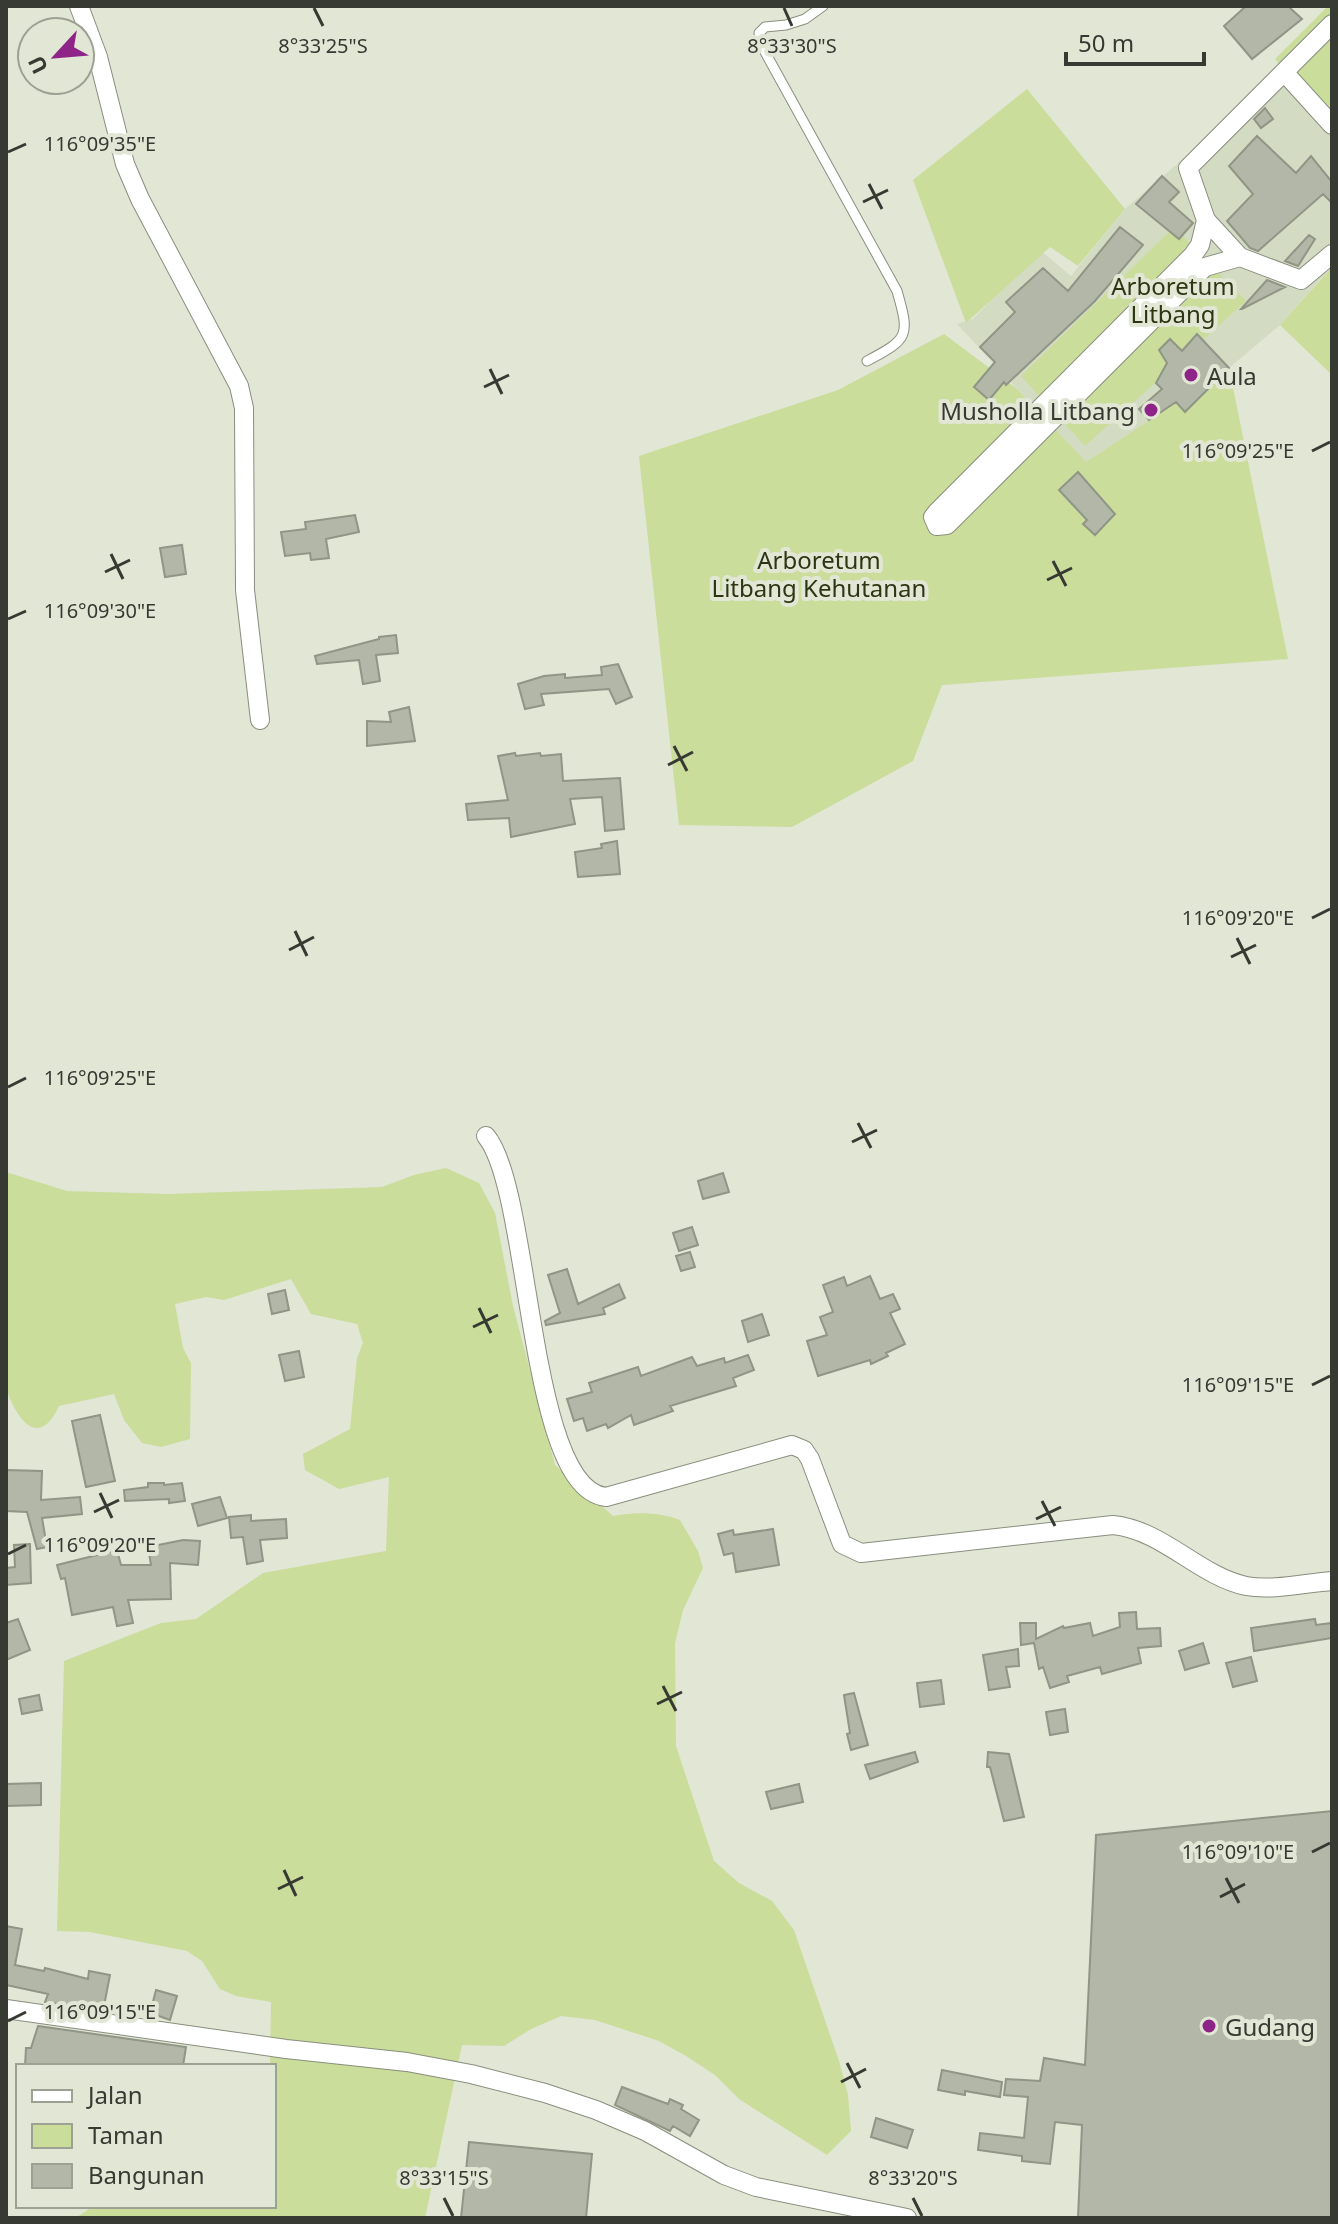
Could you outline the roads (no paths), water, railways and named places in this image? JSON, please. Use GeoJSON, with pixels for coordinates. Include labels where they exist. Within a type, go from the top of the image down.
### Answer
{"type":"FeatureCollection","features":[{"type":"Feature","properties":{"kind":"street"},"geometry":{"type":"LineString","coordinates":[[79,6],[98,57],[125,164],[140,199],[239,386],[244,408],[245,590],[260,720]]}},
{"type":"Feature","properties":{"kind":"street"},"geometry":{"type":"LineString","coordinates":[[1240,257],[1206,220],[1188,168],[1332,24]]}},
{"type":"Feature","properties":{"kind":"street"},"geometry":{"type":"LineString","coordinates":[[1284,72],[1332,125]]}},
{"type":"Feature","properties":{"kind":"street"},"geometry":{"type":"LineString","coordinates":[[1199,261],[1206,220]]}},
{"type":"Feature","properties":{"kind":"street"},"geometry":{"type":"LineString","coordinates":[[1046,414],[947,525],[937,526],[933,517],[937,512],[1046,414],[1199,261],[1240,257],[1301,280],[1332,254]]}},
{"type":"Feature","properties":{"kind":"street"},"geometry":{"type":"LineString","coordinates":[[486,1136],[503,1172],[534,1343],[556,1427],[579,1479],[599,1496],[606,1497],[792,1445],[804,1450],[810,1459],[842,1544],[861,1553],[1113,1525],[1134,1527],[1221,1576],[1245,1586],[1332,1581]]}},
{"type":"Feature","properties":{"kind":"street"},"geometry":{"type":"LineString","coordinates":[[6,2009],[270,2047],[407,2062],[471,2074],[596,2110],[645,2131],[724,2175],[756,2187],[907,2218]]}},
{"type":"Feature","properties":{"kind":"lane"},"geometry":{"type":"LineString","coordinates":[[823,6],[797,23],[765,27],[759,33],[760,43],[897,291],[905,320],[904,335],[899,342],[867,361]]}},
{"type":"Feature","properties":{"kind":"place","name":"Aula"},"geometry":{"type":"Point","coordinates":[1191,375]}},
{"type":"Feature","properties":{"kind":"place","name":"Musholla Litbang"},"geometry":{"type":"Point","coordinates":[1151,410]}},
{"type":"Feature","properties":{"kind":"place","name":"Gudang"},"geometry":{"type":"Point","coordinates":[1209,2026]}},
{"type":"Feature","properties":{"kind":"park label","name":"Arboretum Litbang"},"geometry":{"type":"Point","coordinates":[1173,299]}},
{"type":"Feature","properties":{"kind":"park label","name":"Arboretum Litbang Kehutanan"},"geometry":{"type":"Point","coordinates":[819,573]}}]}
